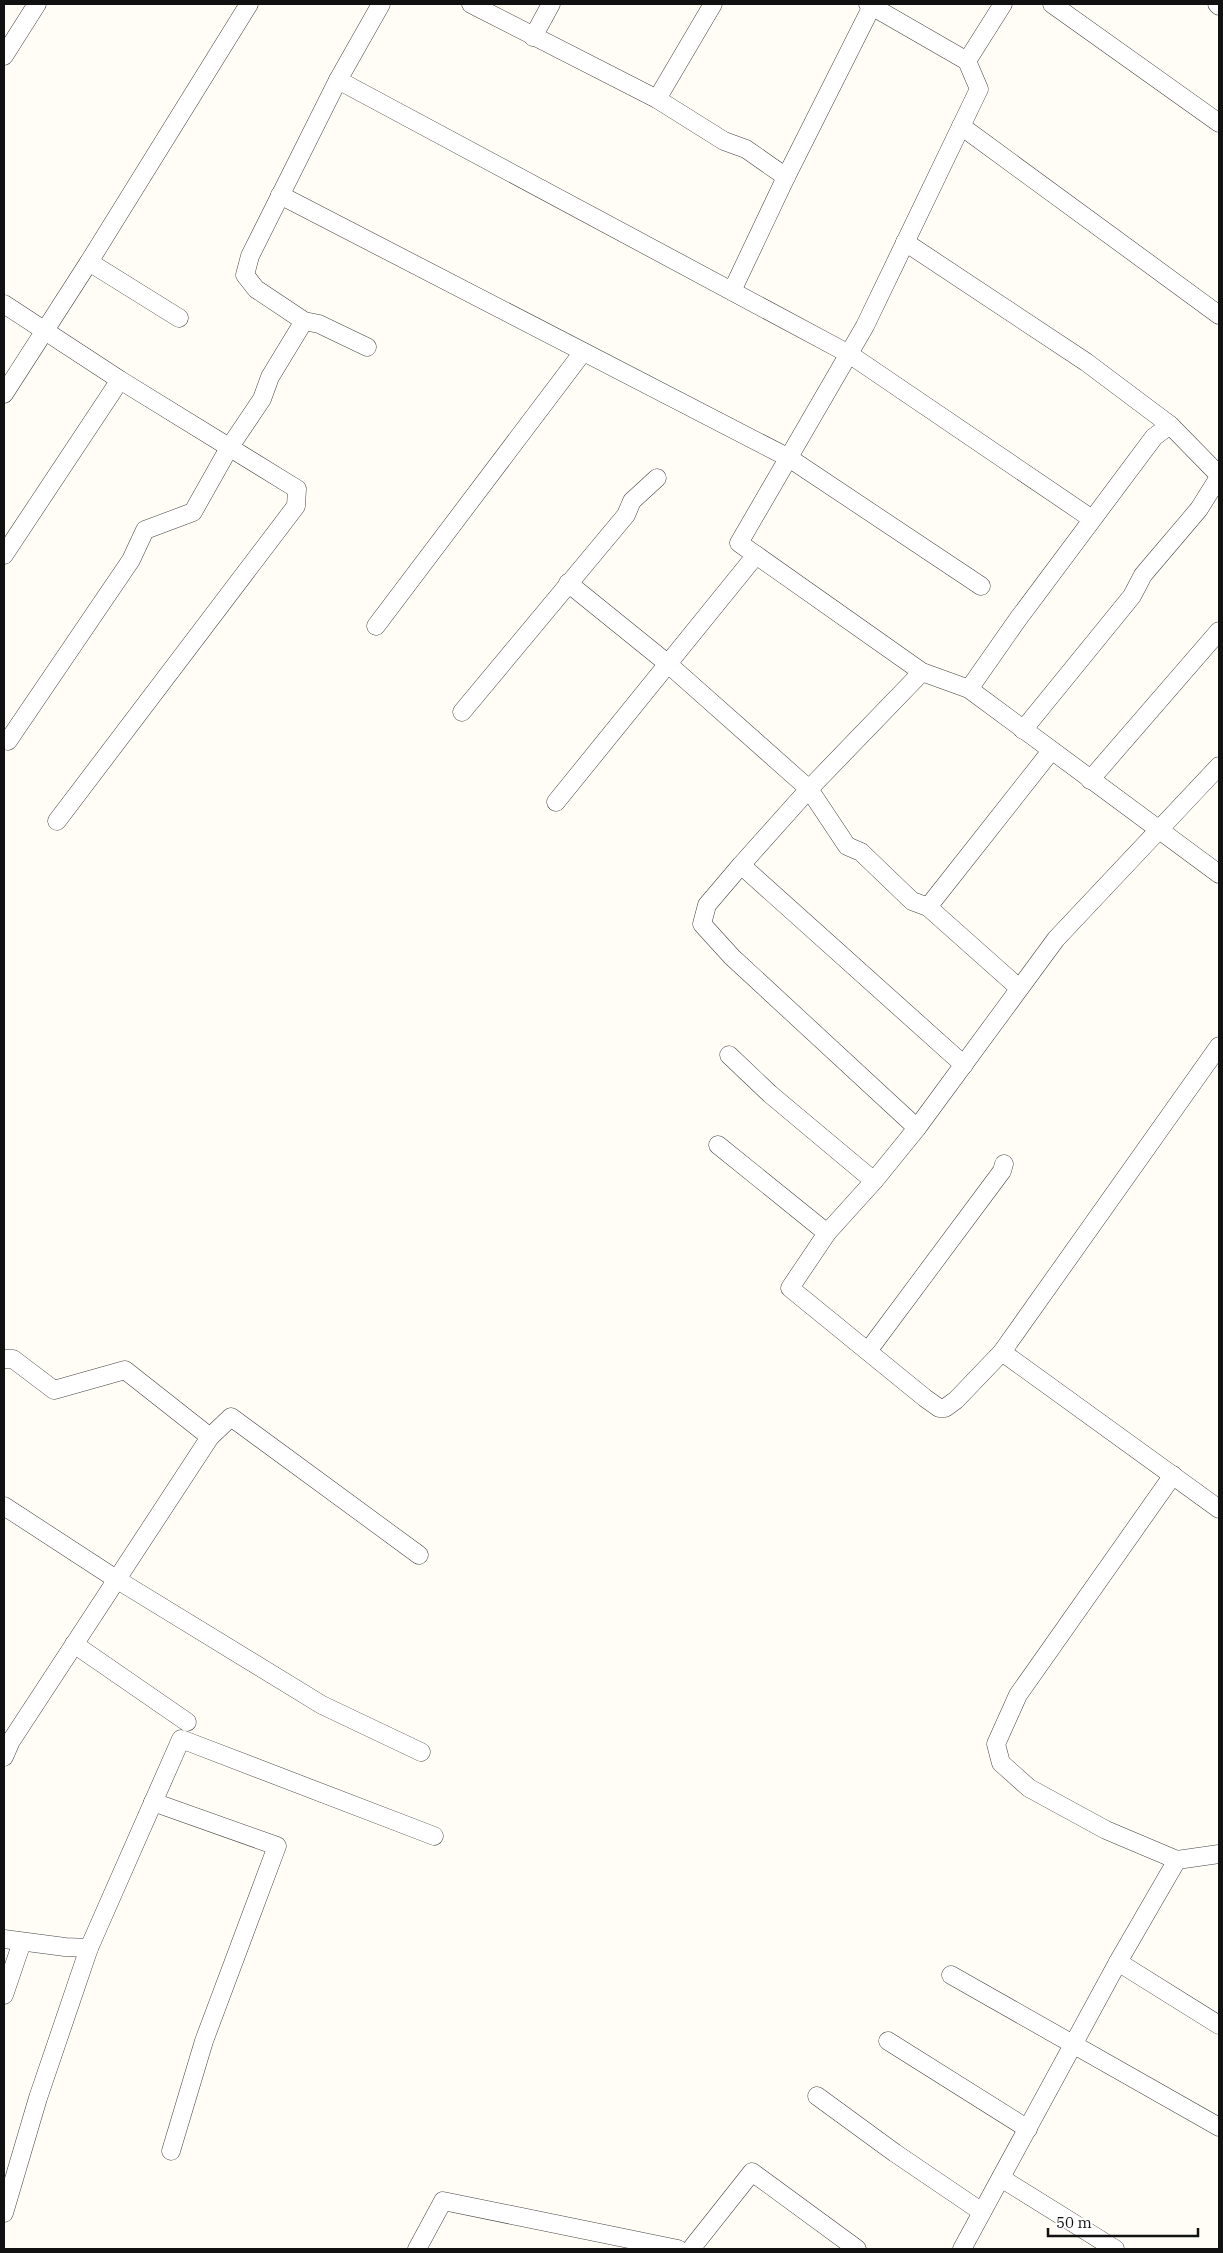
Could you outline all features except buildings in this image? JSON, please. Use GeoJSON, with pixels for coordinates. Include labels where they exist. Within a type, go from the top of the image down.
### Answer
{"type":"FeatureCollection","features":[{"type":"Feature","properties":{"kind":"street"},"geometry":{"type":"LineString","coordinates":[[4,56],[37,4]]}},
{"type":"Feature","properties":{"kind":"street"},"geometry":{"type":"LineString","coordinates":[[4,394],[89,262],[249,4]]}},
{"type":"Feature","properties":{"kind":"street"},"geometry":{"type":"LineString","coordinates":[[367,347],[319,324],[304,321],[256,289],[245,275],[250,256],[266,228],[280,195],[338,80],[381,4]]}},
{"type":"Feature","properties":{"kind":"street"},"geometry":{"type":"LineString","coordinates":[[471,4],[657,99],[724,142],[746,149],[786,177]]}},
{"type":"Feature","properties":{"kind":"street"},"geometry":{"type":"LineString","coordinates":[[533,36],[551,4]]}},
{"type":"Feature","properties":{"kind":"street"},"geometry":{"type":"LineString","coordinates":[[657,99],[713,4]]}},
{"type":"Feature","properties":{"kind":"street"},"geometry":{"type":"LineString","coordinates":[[967,60],[1003,4]]}},
{"type":"Feature","properties":{"kind":"street"},"geometry":{"type":"LineString","coordinates":[[1052,4],[1219,124]]}},
{"type":"Feature","properties":{"kind":"street"},"geometry":{"type":"LineString","coordinates":[[732,291],[870,5],[967,60],[979,90],[865,326],[739,544],[922,672],[969,689],[1219,874]]}},
{"type":"Feature","properties":{"kind":"street"},"geometry":{"type":"LineString","coordinates":[[338,80],[849,354],[1092,519]]}},
{"type":"Feature","properties":{"kind":"street"},"geometry":{"type":"LineString","coordinates":[[961,126],[1219,315]]}},
{"type":"Feature","properties":{"kind":"street"},"geometry":{"type":"LineString","coordinates":[[280,195],[788,458],[982,586]]}},
{"type":"Feature","properties":{"kind":"street"},"geometry":{"type":"LineString","coordinates":[[905,242],[1086,362],[1170,424],[1219,476],[1200,510],[1143,575],[1132,596],[1023,730]]}},
{"type":"Feature","properties":{"kind":"street"},"geometry":{"type":"LineString","coordinates":[[89,262],[179,318]]}},
{"type":"Feature","properties":{"kind":"street"},"geometry":{"type":"LineString","coordinates":[[4,304],[120,380],[297,489],[296,506],[57,820]]}},
{"type":"Feature","properties":{"kind":"street"},"geometry":{"type":"LineString","coordinates":[[8,741],[131,560],[146,530],[193,512],[229,448],[262,399],[270,377],[304,321]]}},
{"type":"Feature","properties":{"kind":"street"},"geometry":{"type":"LineString","coordinates":[[376,626],[583,352]]}},
{"type":"Feature","properties":{"kind":"street"},"geometry":{"type":"LineString","coordinates":[[4,555],[120,380]]}},
{"type":"Feature","properties":{"kind":"street"},"geometry":{"type":"LineString","coordinates":[[969,689],[1154,437],[1170,424]]}},
{"type":"Feature","properties":{"kind":"street"},"geometry":{"type":"LineString","coordinates":[[462,712],[626,516],[632,502],[657,478]]}},
{"type":"Feature","properties":{"kind":"street"},"geometry":{"type":"LineString","coordinates":[[556,802],[756,555]]}},
{"type":"Feature","properties":{"kind":"street"},"geometry":{"type":"LineString","coordinates":[[568,583],[667,663],[809,789],[847,846],[861,852],[912,901],[928,907],[1020,988]]}},
{"type":"Feature","properties":{"kind":"street"},"geometry":{"type":"LineString","coordinates":[[1090,780],[1219,631]]}},
{"type":"Feature","properties":{"kind":"street"},"geometry":{"type":"LineString","coordinates":[[917,1128],[739,964],[702,924],[707,906],[741,865],[809,789],[922,672]]}},
{"type":"Feature","properties":{"kind":"street"},"geometry":{"type":"LineString","coordinates":[[928,907],[1051,751]]}},
{"type":"Feature","properties":{"kind":"street"},"geometry":{"type":"LineString","coordinates":[[1219,766],[1056,939],[917,1128],[874,1181],[826,1233],[790,1288],[939,1408],[945,1408],[956,1400],[1002,1352],[1219,1046]]}},
{"type":"Feature","properties":{"kind":"street"},"geometry":{"type":"LineString","coordinates":[[741,865],[964,1065]]}},
{"type":"Feature","properties":{"kind":"street"},"geometry":{"type":"LineString","coordinates":[[729,1055],[770,1094],[874,1181]]}},
{"type":"Feature","properties":{"kind":"street"},"geometry":{"type":"LineString","coordinates":[[718,1145],[826,1233]]}},
{"type":"Feature","properties":{"kind":"street"},"geometry":{"type":"LineString","coordinates":[[868,1351],[1002,1171],[1004,1164]]}},
{"type":"Feature","properties":{"kind":"street"},"geometry":{"type":"LineString","coordinates":[[1002,1352],[1173,1475],[1217,1504]]}},
{"type":"Feature","properties":{"kind":"street"},"geometry":{"type":"LineString","coordinates":[[4,1359],[13,1359],[54,1390],[125,1370],[210,1437]]}},
{"type":"Feature","properties":{"kind":"street"},"geometry":{"type":"LineString","coordinates":[[4,1757],[11,1741],[210,1437],[231,1417],[419,1555]]}},
{"type":"Feature","properties":{"kind":"street"},"geometry":{"type":"LineString","coordinates":[[1173,1475],[1018,1695],[996,1744],[1001,1763],[1029,1788],[1106,1830],[1177,1860],[1219,1854]]}},
{"type":"Feature","properties":{"kind":"street"},"geometry":{"type":"LineString","coordinates":[[4,1506],[116,1579],[322,1705],[421,1752]]}},
{"type":"Feature","properties":{"kind":"street"},"geometry":{"type":"LineString","coordinates":[[74,1644],[187,1722]]}},
{"type":"Feature","properties":{"kind":"street"},"geometry":{"type":"LineString","coordinates":[[4,2213],[38,2098],[90,1948],[180,1740],[434,1836]]}},
{"type":"Feature","properties":{"kind":"street"},"geometry":{"type":"LineString","coordinates":[[153,1802],[277,1846],[204,2041],[171,2151]]}},
{"type":"Feature","properties":{"kind":"street"},"geometry":{"type":"LineString","coordinates":[[962,2249],[1118,1962],[1177,1860]]}},
{"type":"Feature","properties":{"kind":"street"},"geometry":{"type":"LineString","coordinates":[[4,1940],[90,1948]]}},
{"type":"Feature","properties":{"kind":"street"},"geometry":{"type":"LineString","coordinates":[[4,1995],[22,1942]]}},
{"type":"Feature","properties":{"kind":"street"},"geometry":{"type":"LineString","coordinates":[[1118,1962],[1219,2025]]}},
{"type":"Feature","properties":{"kind":"street"},"geometry":{"type":"LineString","coordinates":[[951,1975],[1219,2127]]}},
{"type":"Feature","properties":{"kind":"street"},"geometry":{"type":"LineString","coordinates":[[888,2041],[1028,2129]]}},
{"type":"Feature","properties":{"kind":"street"},"geometry":{"type":"LineString","coordinates":[[817,2096],[894,2153],[982,2212]]}},
{"type":"Feature","properties":{"kind":"street"},"geometry":{"type":"LineString","coordinates":[[691,2249],[752,2172],[857,2249]]}},
{"type":"Feature","properties":{"kind":"street"},"geometry":{"type":"LineString","coordinates":[[1001,2178],[1115,2249]]}},
{"type":"Feature","properties":{"kind":"street"},"geometry":{"type":"LineString","coordinates":[[418,2249],[443,2201],[618,2243],[678,2249]]}}]}
